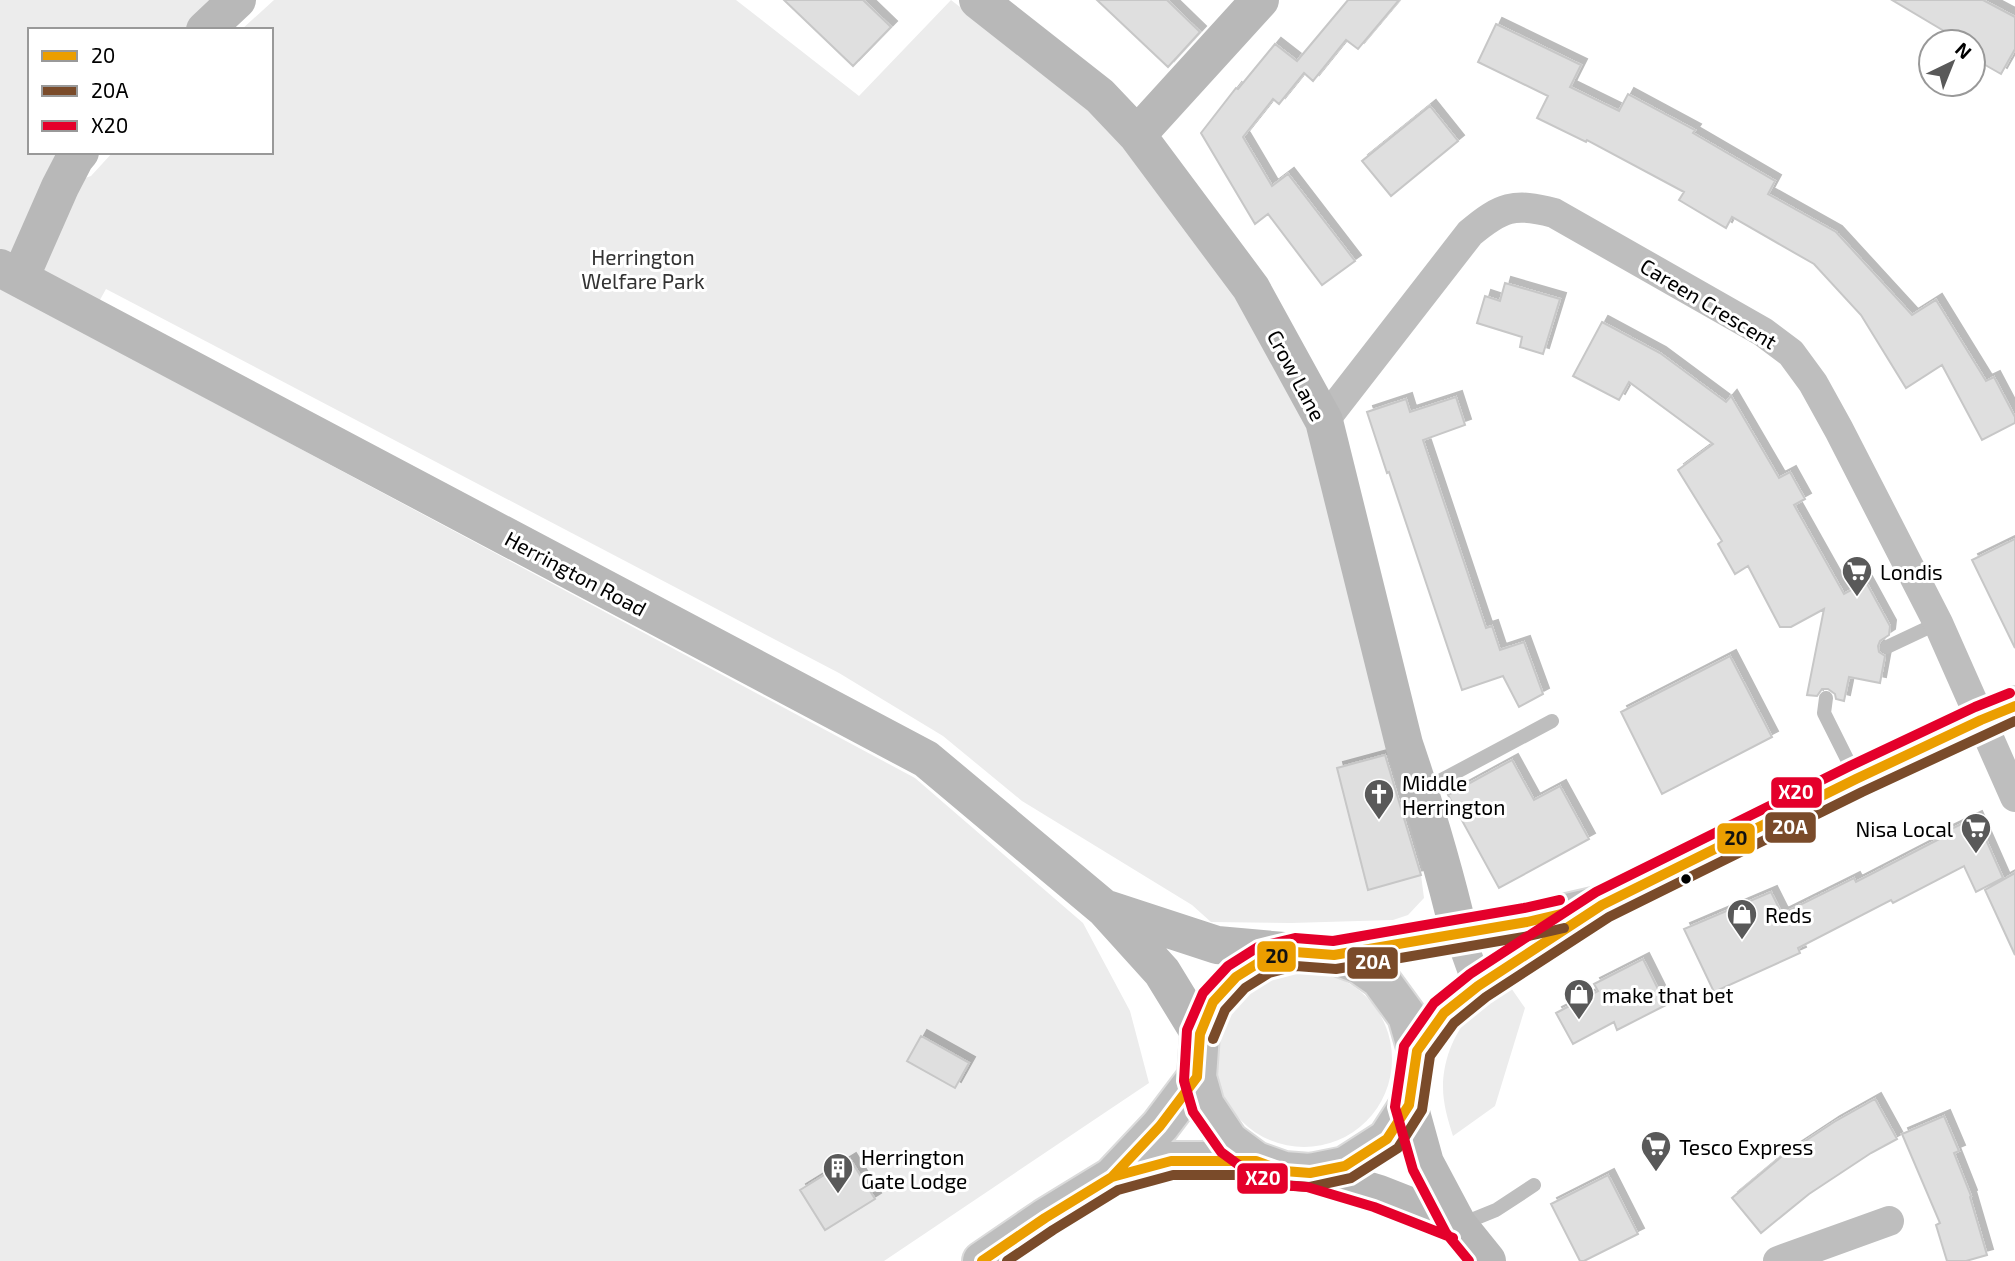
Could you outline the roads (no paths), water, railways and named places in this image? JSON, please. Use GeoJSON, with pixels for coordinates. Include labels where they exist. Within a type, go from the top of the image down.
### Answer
{"type":"FeatureCollection","features":[{"type":"Feature","properties":{"kind":"highway"},"geometry":{"type":"LineString","coordinates":[[1417,1051],[1444,1013],[1478,986],[1602,905],[1856,779],[1998,713]]}},
{"type":"Feature","properties":{"kind":"highway"},"geometry":{"type":"LineString","coordinates":[[1334,955],[1360,965],[1380,979],[1407,1016],[1417,1051],[1409,1105],[1387,1139],[1345,1166],[1310,1173],[1284,1171],[1256,1161],[1229,1141],[1205,1105],[1197,1077],[1200,1034],[1213,1002],[1236,977],[1263,960],[1296,952],[1334,955],[1527,922],[1602,905]]}},
{"type":"Feature","properties":{"kind":"highway"},"geometry":{"type":"LineString","coordinates":[[982,1261],[1112,1177],[1160,1126],[1197,1077]]}},
{"type":"Feature","properties":{"kind":"highway"},"geometry":{"type":"LineString","coordinates":[[1112,1177],[1171,1161],[1256,1161]]}},
{"type":"Feature","properties":{"kind":"street"},"geometry":{"type":"LineString","coordinates":[[207,28],[237,0]]}},
{"type":"Feature","properties":{"kind":"street","name":"Crow Lane"},"geometry":{"type":"LineString","coordinates":[[978,0],[1100,96],[1137,135],[1251,288],[1324,421],[1404,744],[1449,891],[1459,933]]}},
{"type":"Feature","properties":{"kind":"street"},"geometry":{"type":"LineString","coordinates":[[1137,135],[1260,0]]}},
{"type":"Feature","properties":{"kind":"street","name":"Herrington Road"},"geometry":{"type":"LineString","coordinates":[[78,154],[10,273],[926,759],[1105,909],[1162,972],[1200,1034]]}},
{"type":"Feature","properties":{"kind":"street","name":"Careen Crescent"},"geometry":{"type":"LineString","coordinates":[[1324,421],[1470,233],[1492,215],[1513,208],[1534,208],[1554,214],[1763,332],[1791,353],[1813,383],[1839,430],[1938,623],[1998,713],[2015,797]]}},
{"type":"Feature","properties":{"kind":"street","name":"Herrington Road"},"geometry":{"type":"LineString","coordinates":[[1105,909],[1217,945],[1296,952]]}},
{"type":"Feature","properties":{"kind":"street"},"geometry":{"type":"LineString","coordinates":[[1459,933],[1478,986]]}},
{"type":"Feature","properties":{"kind":"street"},"geometry":{"type":"LineString","coordinates":[[1409,1105],[1425,1163],[1458,1225],[1487,1261]]}},
{"type":"Feature","properties":{"kind":"street"},"geometry":{"type":"LineString","coordinates":[[1310,1173],[1379,1194],[1458,1225]]}},
{"type":"Feature","properties":{"kind":"street"},"geometry":{"type":"LineString","coordinates":[[1778,1261],[1889,1221]]}},
{"type":"Feature","properties":{"kind":"lane"},"geometry":{"type":"LineString","coordinates":[[1887,647],[1938,623]]}},
{"type":"Feature","properties":{"kind":"lane"},"geometry":{"type":"LineString","coordinates":[[1826,698],[1824,713],[1856,779]]}},
{"type":"Feature","properties":{"kind":"lane"},"geometry":{"type":"LineString","coordinates":[[1420,792],[1552,721]]}},
{"type":"Feature","properties":{"kind":"lane"},"geometry":{"type":"LineString","coordinates":[[1458,1225],[1496,1210],[1534,1185]]}},
{"type":"Feature","properties":{"kind":"place","name":"Londis"},"geometry":{"type":"Point","coordinates":[1857,598]}},
{"type":"Feature","properties":{"kind":"place","name":"Middle Herrington"},"geometry":{"type":"Point","coordinates":[1379,821]}},
{"type":"Feature","properties":{"kind":"place","name":"Nisa Local"},"geometry":{"type":"Point","coordinates":[1976,855]}},
{"type":"Feature","properties":{"kind":"place","name":"Reds"},"geometry":{"type":"Point","coordinates":[1742,941]}},
{"type":"Feature","properties":{"kind":"place","name":"make that bet"},"geometry":{"type":"Point","coordinates":[1579,1021]}},
{"type":"Feature","properties":{"kind":"place","name":"Tesco Express"},"geometry":{"type":"Point","coordinates":[1656,1173]}},
{"type":"Feature","properties":{"kind":"place","name":"Herrington Gate Lodge"},"geometry":{"type":"Point","coordinates":[838,1195]}},
{"type":"Feature","properties":{"kind":"park label","name":"Herrington Welfare Park"},"geometry":{"type":"Point","coordinates":[643,268]}}]}
